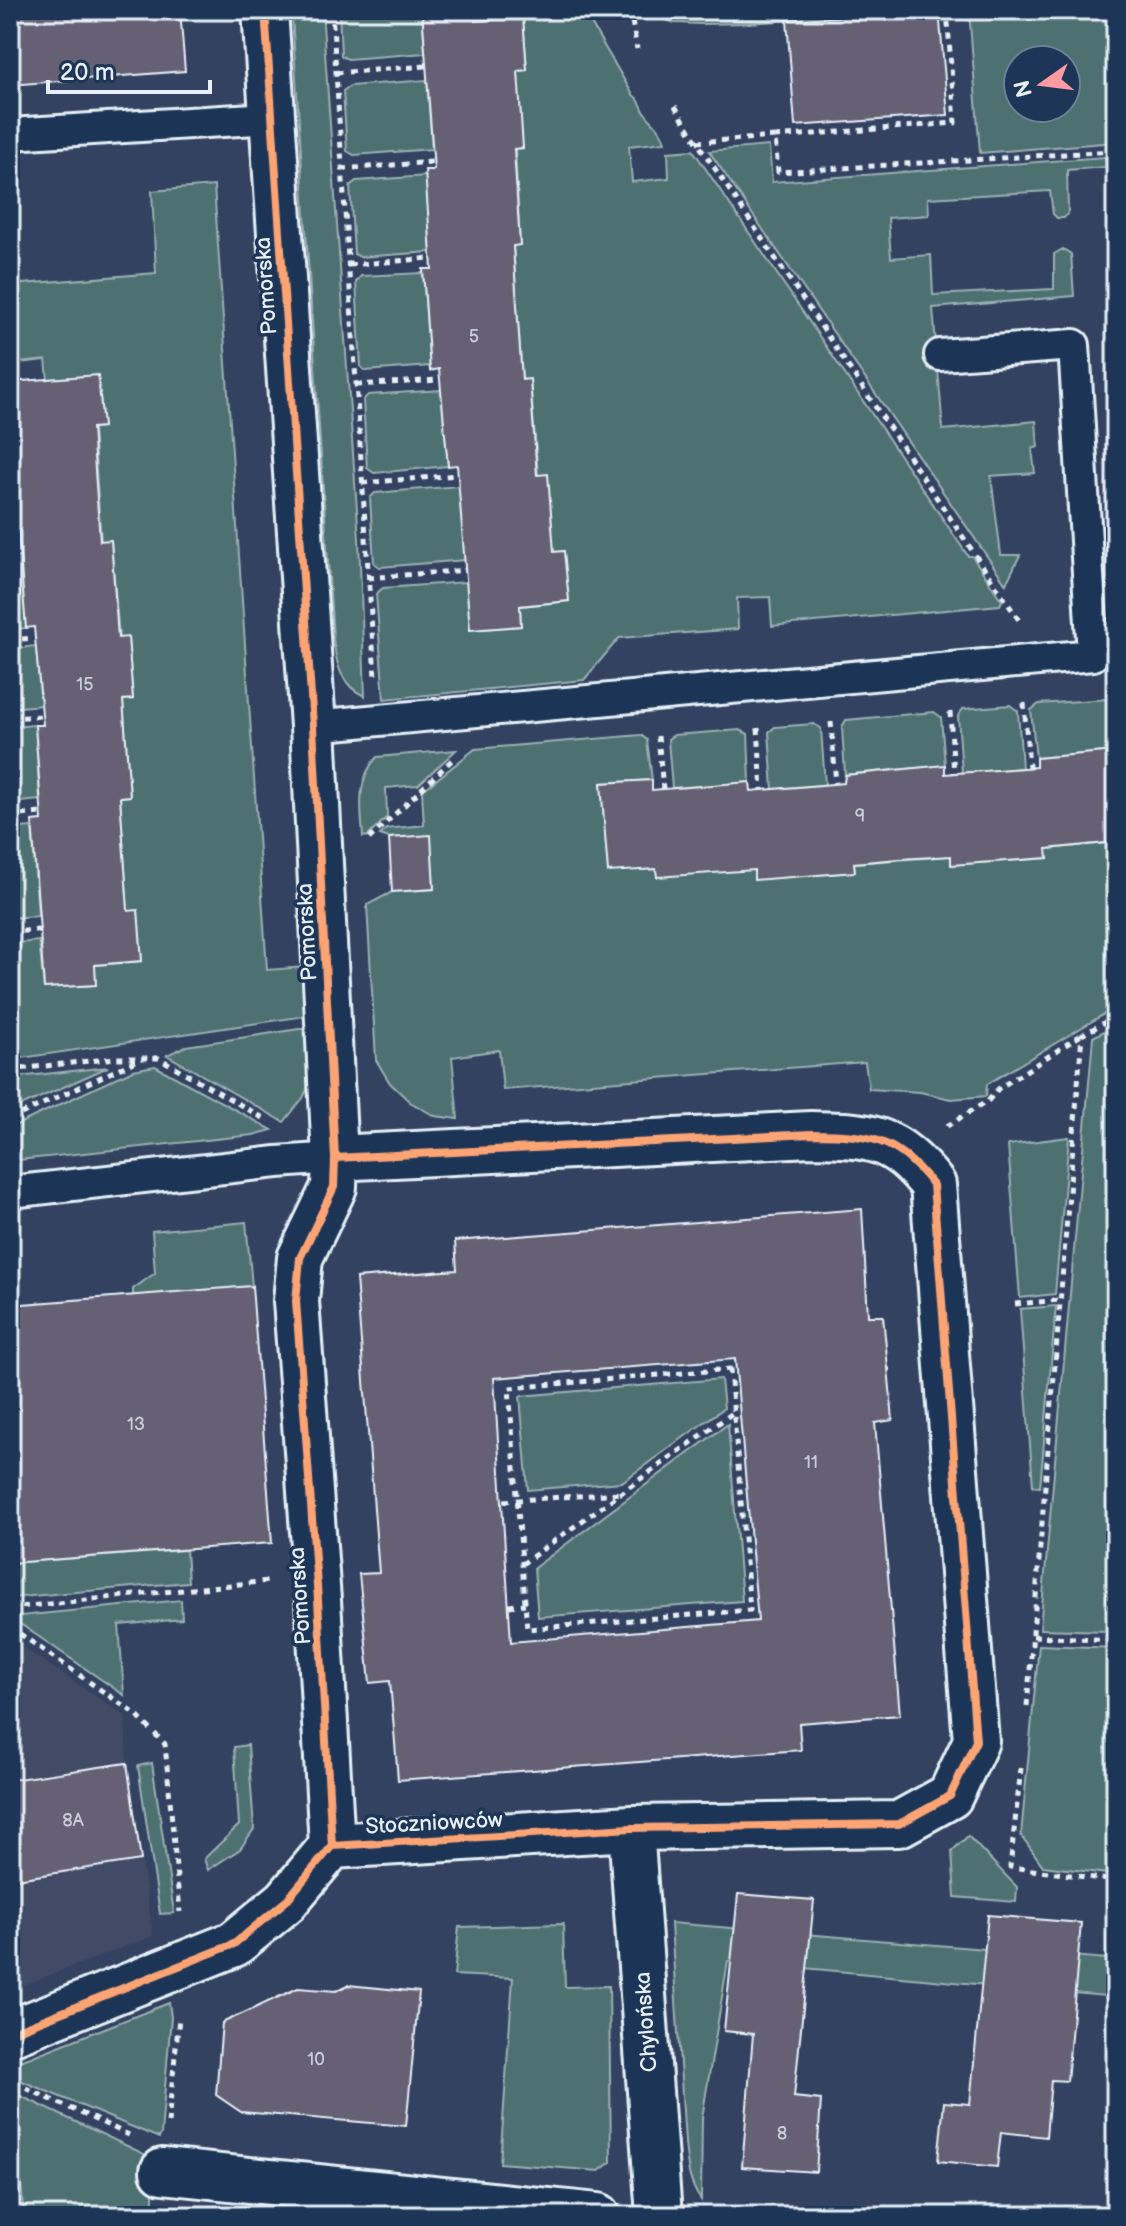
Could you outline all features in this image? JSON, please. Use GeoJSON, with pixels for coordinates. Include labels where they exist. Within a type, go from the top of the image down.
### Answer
{"type":"FeatureCollection","features":[{"type":"Feature","properties":{"kind":"street","name":"Pomorska"},"geometry":{"type":"LineString","coordinates":[[265,10],[313,726],[335,1158],[334,1187],[300,1258],[296,1301],[332,1846]]}},
{"type":"Feature","properties":{"kind":"street"},"geometry":{"type":"LineString","coordinates":[[335,1158],[811,1134],[863,1135],[903,1152]]}},
{"type":"Feature","properties":{"kind":"street","name":"Stoczniowców"},"geometry":{"type":"LineString","coordinates":[[332,1846],[631,1828],[899,1824],[950,1796],[976,1741],[933,1185],[903,1152]]}},
{"type":"Feature","properties":{"kind":"street","name":"Chylońska"},"geometry":{"type":"LineString","coordinates":[[631,1828],[659,2216]]}},
{"type":"Feature","properties":{"kind":"street"},"geometry":{"type":"LineString","coordinates":[[10,2033],[234,1944],[286,1901],[332,1846]]}},
{"type":"Feature","properties":{"kind":"street"},"geometry":{"type":"LineString","coordinates":[[164,2161],[598,2216]]}},
{"type":"Feature","properties":{"kind":"lane"},"geometry":{"type":"LineString","coordinates":[[10,134],[271,118]]}},
{"type":"Feature","properties":{"kind":"lane"},"geometry":{"type":"LineString","coordinates":[[313,726],[1093,655],[1074,345],[940,355]]}},
{"type":"Feature","properties":{"kind":"lane"},"geometry":{"type":"LineString","coordinates":[[10,1192],[335,1158]]}},
{"type":"Feature","properties":{"kind":"path"},"geometry":{"type":"LineString","coordinates":[[332,10],[376,694],[373,721]]}},
{"type":"Feature","properties":{"kind":"path"},"geometry":{"type":"LineString","coordinates":[[630,10],[637,49]]}},
{"type":"Feature","properties":{"kind":"path"},"geometry":{"type":"LineString","coordinates":[[697,142],[955,123],[947,10]]}},
{"type":"Feature","properties":{"kind":"path"},"geometry":{"type":"LineString","coordinates":[[336,73],[426,66]]}},
{"type":"Feature","properties":{"kind":"path"},"geometry":{"type":"LineString","coordinates":[[675,106],[1047,660]]}},
{"type":"Feature","properties":{"kind":"path"},"geometry":{"type":"LineString","coordinates":[[775,137],[778,172],[1114,151],[1116,202]]}},
{"type":"Feature","properties":{"kind":"path"},"geometry":{"type":"LineString","coordinates":[[342,169],[433,162]]}},
{"type":"Feature","properties":{"kind":"path"},"geometry":{"type":"LineString","coordinates":[[349,265],[431,258]]}},
{"type":"Feature","properties":{"kind":"path"},"geometry":{"type":"LineString","coordinates":[[356,385],[440,380]]}},
{"type":"Feature","properties":{"kind":"path"},"geometry":{"type":"LineString","coordinates":[[362,483],[458,475]]}},
{"type":"Feature","properties":{"kind":"path"},"geometry":{"type":"LineString","coordinates":[[10,544],[19,543]]}},
{"type":"Feature","properties":{"kind":"path"},"geometry":{"type":"LineString","coordinates":[[368,578],[466,570]]}},
{"type":"Feature","properties":{"kind":"path"},"geometry":{"type":"LineString","coordinates":[[10,640],[35,638]]}},
{"type":"Feature","properties":{"kind":"path"},"geometry":{"type":"LineString","coordinates":[[1024,698],[1029,767]]}},
{"type":"Feature","properties":{"kind":"path"},"geometry":{"type":"LineString","coordinates":[[949,703],[954,774]]}},
{"type":"Feature","properties":{"kind":"path"},"geometry":{"type":"LineString","coordinates":[[830,713],[836,784]]}},
{"type":"Feature","properties":{"kind":"path"},"geometry":{"type":"LineString","coordinates":[[10,718],[42,716]]}},
{"type":"Feature","properties":{"kind":"path"},"geometry":{"type":"LineString","coordinates":[[757,719],[762,790]]}},
{"type":"Feature","properties":{"kind":"path"},"geometry":{"type":"LineString","coordinates":[[657,727],[663,789]]}},
{"type":"Feature","properties":{"kind":"path"},"geometry":{"type":"LineString","coordinates":[[368,840],[462,751]]}},
{"type":"Feature","properties":{"kind":"path"},"geometry":{"type":"LineString","coordinates":[[10,816],[41,813]]}},
{"type":"Feature","properties":{"kind":"path"},"geometry":{"type":"LineString","coordinates":[[10,932],[39,930]]}},
{"type":"Feature","properties":{"kind":"path"},"geometry":{"type":"LineString","coordinates":[[903,1152],[988,1101],[998,1089],[1116,1016]]}},
{"type":"Feature","properties":{"kind":"path"},"geometry":{"type":"LineString","coordinates":[[1027,1707],[1082,1035]]}},
{"type":"Feature","properties":{"kind":"path"},"geometry":{"type":"LineString","coordinates":[[10,1070],[115,1058],[159,1058],[279,1127],[277,1162]]}},
{"type":"Feature","properties":{"kind":"path"},"geometry":{"type":"LineString","coordinates":[[10,1119],[143,1058]]}},
{"type":"Feature","properties":{"kind":"path"},"geometry":{"type":"LineString","coordinates":[[1015,1304],[1061,1300]]}},
{"type":"Feature","properties":{"kind":"path"},"geometry":{"type":"LineString","coordinates":[[730,1369],[734,1383],[734,1412],[750,1610],[527,1629],[509,1388],[730,1369]]}},
{"type":"Feature","properties":{"kind":"path"},"geometry":{"type":"LineString","coordinates":[[521,1564],[734,1412]]}},
{"type":"Feature","properties":{"kind":"path"},"geometry":{"type":"LineString","coordinates":[[504,1501],[621,1493]]}},
{"type":"Feature","properties":{"kind":"path"},"geometry":{"type":"LineString","coordinates":[[10,1608],[270,1581]]}},
{"type":"Feature","properties":{"kind":"path"},"geometry":{"type":"LineString","coordinates":[[509,1606],[525,1604]]}},
{"type":"Feature","properties":{"kind":"path"},"geometry":{"type":"LineString","coordinates":[[10,1627],[134,1713],[165,1744],[181,1995],[164,2161],[10,2081]]}},
{"type":"Feature","properties":{"kind":"path"},"geometry":{"type":"LineString","coordinates":[[1033,1636],[1116,1640]]}},
{"type":"Feature","properties":{"kind":"path"},"geometry":{"type":"LineString","coordinates":[[1021,1764],[1010,1867],[1116,1881]]}},
{"type":"Feature","properties":{"kind":"shaded area"},"geometry":{"type":"Polygon","coordinates":[[[10,1639],[125,1716],[127,1763],[153,1936],[10,1990],[10,1639]]]}},
{"type":"Feature","properties":{"kind":"green space"},"geometry":{"type":"Polygon","coordinates":[[[299,10],[322,10],[359,539],[365,696],[345,680],[333,638],[292,17],[299,10]]]}},
{"type":"Feature","properties":{"kind":"green space"},"geometry":{"type":"Polygon","coordinates":[[[339,10],[422,10],[425,53],[348,59],[341,56],[339,10]]]}},
{"type":"Feature","properties":{"kind":"green space"},"geometry":{"type":"Polygon","coordinates":[[[474,10],[583,10],[665,142],[629,146],[632,182],[669,178],[668,152],[693,150],[968,556],[972,556],[1002,601],[1000,605],[772,626],[770,597],[737,598],[738,629],[619,638],[584,680],[384,699],[376,594],[383,588],[467,582],[471,630],[521,626],[520,606],[569,601],[563,551],[554,552],[538,475],[530,380],[522,379],[513,246],[520,245],[515,149],[518,71],[527,70],[523,18],[475,21],[474,10]]]}},
{"type":"Feature","properties":{"kind":"green space"},"geometry":{"type":"Polygon","coordinates":[[[647,10],[878,10],[878,14],[701,24],[675,23],[647,10]]]}},
{"type":"Feature","properties":{"kind":"green space"},"geometry":{"type":"Polygon","coordinates":[[[969,10],[1116,10],[1116,142],[980,153],[969,10]]]}},
{"type":"Feature","properties":{"kind":"green space"},"geometry":{"type":"Polygon","coordinates":[[[427,80],[432,149],[354,155],[347,151],[343,91],[350,86],[427,80]]]}},
{"type":"Feature","properties":{"kind":"green space"},"geometry":{"type":"Polygon","coordinates":[[[769,146],[772,182],[1105,157],[1106,167],[1067,170],[1068,213],[1064,218],[1053,214],[1050,191],[928,198],[929,215],[888,218],[891,258],[931,255],[933,295],[1054,289],[1054,254],[1063,249],[1071,254],[1074,296],[933,308],[943,430],[1036,421],[1038,447],[1032,449],[1035,473],[991,476],[1001,555],[1020,555],[1006,584],[709,151],[769,146]]]}},
{"type":"Feature","properties":{"kind":"green space"},"geometry":{"type":"Polygon","coordinates":[[[426,176],[431,252],[360,257],[354,254],[350,186],[356,181],[426,176]]]}},
{"type":"Feature","properties":{"kind":"green space"},"geometry":{"type":"Polygon","coordinates":[[[214,186],[267,970],[305,967],[306,1016],[15,1059],[10,1049],[10,944],[39,941],[44,988],[95,985],[95,965],[142,961],[138,911],[128,911],[120,797],[130,796],[123,700],[133,699],[128,638],[119,638],[111,541],[101,541],[93,428],[103,427],[98,375],[48,379],[46,360],[10,364],[10,285],[156,273],[152,191],[214,186]]]}},
{"type":"Feature","properties":{"kind":"green space"},"geometry":{"type":"Polygon","coordinates":[[[423,273],[430,366],[366,371],[361,367],[356,282],[361,276],[423,273]]]}},
{"type":"Feature","properties":{"kind":"green space"},"geometry":{"type":"Polygon","coordinates":[[[441,390],[448,466],[374,473],[367,468],[363,400],[368,395],[441,390]]]}},
{"type":"Feature","properties":{"kind":"green space"},"geometry":{"type":"Polygon","coordinates":[[[459,486],[465,560],[380,567],[374,563],[370,498],[375,493],[459,486]]]}},
{"type":"Feature","properties":{"kind":"green space"},"geometry":{"type":"Polygon","coordinates":[[[21,557],[26,628],[10,630],[10,558],[21,557]]]}},
{"type":"Feature","properties":{"kind":"green space"},"geometry":{"type":"Polygon","coordinates":[[[36,646],[41,705],[10,708],[10,649],[36,646]]]}},
{"type":"Feature","properties":{"kind":"green space"},"geometry":{"type":"Polygon","coordinates":[[[1108,699],[1115,704],[1116,751],[1036,758],[1031,710],[1039,704],[1108,699]]]}},
{"type":"Feature","properties":{"kind":"green space"},"geometry":{"type":"Polygon","coordinates":[[[1010,705],[1018,711],[1022,768],[962,773],[958,716],[963,709],[1010,705]]]}},
{"type":"Feature","properties":{"kind":"green space"},"geometry":{"type":"Polygon","coordinates":[[[934,712],[941,717],[945,765],[845,775],[842,727],[846,720],[934,712]]]}},
{"type":"Feature","properties":{"kind":"green space"},"geometry":{"type":"Polygon","coordinates":[[[814,724],[821,728],[825,785],[773,789],[769,732],[775,727],[814,724]]]}},
{"type":"Feature","properties":{"kind":"green space"},"geometry":{"type":"Polygon","coordinates":[[[35,725],[40,800],[10,803],[10,727],[35,725]]]}},
{"type":"Feature","properties":{"kind":"green space"},"geometry":{"type":"Polygon","coordinates":[[[740,730],[748,734],[750,782],[672,788],[668,739],[674,735],[740,730]]]}},
{"type":"Feature","properties":{"kind":"green space"},"geometry":{"type":"Polygon","coordinates":[[[641,735],[647,740],[652,780],[601,783],[608,871],[754,870],[754,879],[855,871],[854,863],[951,856],[952,865],[1047,858],[1047,849],[1116,842],[1116,1007],[987,1084],[986,1096],[951,1099],[920,1092],[869,1089],[865,1062],[503,1090],[499,1050],[452,1057],[458,1119],[435,1116],[410,1102],[390,1083],[376,1060],[367,905],[392,892],[434,889],[430,836],[389,838],[380,835],[386,829],[424,825],[422,791],[475,749],[641,735]]]}},
{"type":"Feature","properties":{"kind":"green space"},"geometry":{"type":"Polygon","coordinates":[[[456,750],[418,785],[386,788],[387,817],[368,836],[363,837],[363,785],[377,757],[456,750]]]}},
{"type":"Feature","properties":{"kind":"green space"},"geometry":{"type":"Polygon","coordinates":[[[32,827],[38,916],[10,918],[10,829],[32,827]]]}},
{"type":"Feature","properties":{"kind":"green space"},"geometry":{"type":"Polygon","coordinates":[[[1116,1025],[1116,1618],[1107,1631],[1040,1629],[1093,1037],[1116,1025]]]}},
{"type":"Feature","properties":{"kind":"green space"},"geometry":{"type":"Polygon","coordinates":[[[306,1028],[310,1083],[303,1098],[284,1122],[167,1055],[186,1046],[306,1028]]]}},
{"type":"Feature","properties":{"kind":"green space"},"geometry":{"type":"Polygon","coordinates":[[[155,1066],[272,1130],[253,1135],[10,1161],[10,1128],[133,1070],[155,1066]]]}},
{"type":"Feature","properties":{"kind":"green space"},"geometry":{"type":"Polygon","coordinates":[[[108,1067],[10,1111],[10,1078],[108,1067]]]}},
{"type":"Feature","properties":{"kind":"green space"},"geometry":{"type":"Polygon","coordinates":[[[1069,1137],[1055,1294],[1020,1298],[1008,1145],[1069,1137]]]}},
{"type":"Feature","properties":{"kind":"green space"},"geometry":{"type":"Polygon","coordinates":[[[246,1222],[252,1286],[133,1296],[133,1289],[155,1273],[152,1231],[246,1222]]]}},
{"type":"Feature","properties":{"kind":"green space"},"geometry":{"type":"Polygon","coordinates":[[[1056,1306],[1040,1487],[1033,1486],[1020,1309],[1056,1306]]]}},
{"type":"Feature","properties":{"kind":"green space"},"geometry":{"type":"Polygon","coordinates":[[[721,1379],[724,1408],[622,1482],[528,1490],[520,1396],[721,1379]]]}},
{"type":"Feature","properties":{"kind":"green space"},"geometry":{"type":"Polygon","coordinates":[[[728,1424],[742,1601],[538,1617],[534,1568],[728,1424]]]}},
{"type":"Feature","properties":{"kind":"green space"},"geometry":{"type":"Polygon","coordinates":[[[186,1550],[188,1582],[10,1598],[10,1563],[186,1550]]]}},
{"type":"Feature","properties":{"kind":"green space"},"geometry":{"type":"Polygon","coordinates":[[[181,1600],[182,1619],[119,1625],[124,1695],[10,1617],[181,1600]]]}},
{"type":"Feature","properties":{"kind":"green space"},"geometry":{"type":"Polygon","coordinates":[[[1039,1645],[1116,1648],[1116,1875],[1043,1866],[1021,1835],[1039,1645]]]}},
{"type":"Feature","properties":{"kind":"green space"},"geometry":{"type":"Polygon","coordinates":[[[248,1745],[254,1829],[240,1849],[208,1870],[204,1859],[239,1825],[234,1747],[248,1745]]]}},
{"type":"Feature","properties":{"kind":"green space"},"geometry":{"type":"Polygon","coordinates":[[[152,1763],[174,1913],[160,1914],[138,1766],[152,1763]]]}},
{"type":"Feature","properties":{"kind":"green space"},"geometry":{"type":"Polygon","coordinates":[[[968,1836],[1017,1887],[1016,1902],[955,1897],[952,1851],[968,1836]]]}},
{"type":"Feature","properties":{"kind":"green space"},"geometry":{"type":"Polygon","coordinates":[[[1116,1921],[1116,1997],[728,1961],[702,2118],[701,2200],[691,2179],[687,2157],[671,1923],[1107,1959],[1110,1925],[1116,1921]]]}},
{"type":"Feature","properties":{"kind":"green space"},"geometry":{"type":"Polygon","coordinates":[[[563,1924],[565,1987],[609,1986],[611,2162],[599,2171],[500,2163],[513,1978],[454,1975],[459,1927],[563,1924]]]}},
{"type":"Feature","properties":{"kind":"green space"},"geometry":{"type":"Polygon","coordinates":[[[169,2003],[171,2017],[159,2138],[10,2076],[10,2065],[169,2003]]]}},
{"type":"Feature","properties":{"kind":"green space"},"geometry":{"type":"Polygon","coordinates":[[[10,2091],[155,2159],[152,2216],[24,2216],[21,2183],[10,2184],[10,2091]]]}},
{"type":"Feature","properties":{"kind":"building"},"geometry":{"type":"Polygon","coordinates":[[[10,10],[180,10],[185,71],[10,85],[10,10]]]}},
{"type":"Feature","properties":{"kind":"building"},"geometry":{"type":"Polygon","coordinates":[[[422,10],[474,10],[475,21],[523,18],[527,70],[518,71],[523,148],[514,149],[520,245],[513,246],[522,380],[530,379],[537,475],[548,474],[554,552],[564,551],[569,601],[520,606],[521,626],[470,630],[457,465],[448,466],[439,369],[430,371],[423,269],[432,269],[425,170],[434,170],[422,10]]]}},
{"type":"Feature","properties":{"kind":"building"},"geometry":{"type":"Polygon","coordinates":[[[878,10],[939,10],[948,115],[795,126],[787,20],[878,14],[878,10]]]}},
{"type":"Feature","properties":{"kind":"building"},"geometry":{"type":"Polygon","coordinates":[[[98,375],[103,427],[92,428],[100,541],[111,540],[118,638],[128,637],[133,699],[123,700],[130,796],[120,797],[128,911],[138,910],[142,961],[95,965],[96,985],[44,988],[32,821],[42,820],[35,725],[43,725],[34,627],[26,628],[18,530],[10,531],[10,382],[98,375]]]}},
{"type":"Feature","properties":{"kind":"building"},"geometry":{"type":"Polygon","coordinates":[[[1116,751],[1116,842],[1047,849],[1048,858],[951,865],[951,856],[899,859],[854,863],[855,872],[754,880],[754,870],[657,877],[656,869],[608,872],[601,783],[652,780],[652,790],[750,782],[751,791],[844,783],[845,775],[945,765],[945,774],[1036,767],[1036,758],[1116,751]]]}},
{"type":"Feature","properties":{"kind":"building"},"geometry":{"type":"Polygon","coordinates":[[[431,835],[434,889],[392,892],[389,838],[431,835]]]}},
{"type":"Feature","properties":{"kind":"building"},"geometry":{"type":"Polygon","coordinates":[[[862,1209],[868,1316],[883,1316],[893,1420],[875,1423],[900,1715],[799,1723],[801,1750],[398,1780],[390,1681],[370,1683],[359,1574],[379,1573],[356,1278],[457,1270],[455,1241],[862,1209]],[[735,1359],[494,1378],[511,1642],[758,1621],[735,1359]]]}},
{"type":"Feature","properties":{"kind":"building"},"geometry":{"type":"Polygon","coordinates":[[[252,1286],[272,1543],[10,1563],[10,1305],[252,1286]]]}},
{"type":"Feature","properties":{"kind":"building"},"geometry":{"type":"Polygon","coordinates":[[[127,1763],[141,1860],[10,1880],[10,1780],[127,1763]]]}},
{"type":"Feature","properties":{"kind":"building"},"geometry":{"type":"Polygon","coordinates":[[[738,1894],[814,1900],[794,2097],[821,2100],[816,2172],[742,2167],[753,2034],[724,2031],[738,1894]]]}},
{"type":"Feature","properties":{"kind":"building"},"geometry":{"type":"Polygon","coordinates":[[[988,1915],[1081,1923],[1067,2081],[1051,2080],[1046,2137],[1001,2132],[997,2167],[938,2161],[944,2102],[970,2104],[988,1915]]]}},
{"type":"Feature","properties":{"kind":"building"},"geometry":{"type":"Polygon","coordinates":[[[348,1985],[419,1992],[406,2126],[241,2112],[216,2095],[222,2023],[298,1988],[336,1991],[348,1985]]]}},
{"type":"Feature","properties":{"kind":"cycle path"},"geometry":{"type":"LineString","coordinates":[[265,10],[313,726],[335,1158],[334,1187],[300,1258],[296,1301],[332,1846]]}},
{"type":"Feature","properties":{"kind":"cycle path"},"geometry":{"type":"LineString","coordinates":[[10,2033],[234,1944],[286,1901],[332,1846],[631,1828],[899,1824],[950,1796],[976,1741],[933,1185],[906,1156],[866,1138],[811,1134],[335,1158]]}}]}
